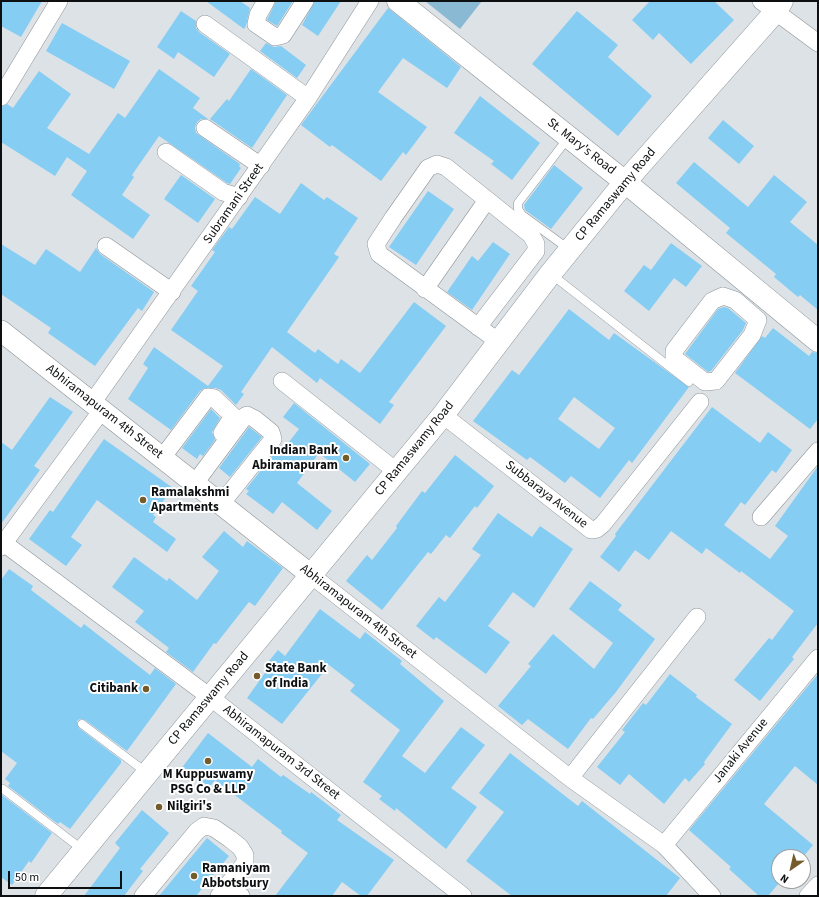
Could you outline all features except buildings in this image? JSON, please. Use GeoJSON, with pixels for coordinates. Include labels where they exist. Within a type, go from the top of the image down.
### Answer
{"type":"FeatureCollection","features":[{"type":"Feature","properties":{"kind":"main road","name":"St. Mary's Road"},"geometry":{"type":"LineString","coordinates":[[398,1],[625,182],[818,341]]}},
{"type":"Feature","properties":{"kind":"main road","name":"CP Ramaswamy Road"},"geometry":{"type":"LineString","coordinates":[[46,896],[443,415],[551,273],[773,4]]}},
{"type":"Feature","properties":{"kind":"street"},"geometry":{"type":"LineString","coordinates":[[1,97],[59,1]]}},
{"type":"Feature","properties":{"kind":"street"},"geometry":{"type":"LineString","coordinates":[[266,1],[258,14],[256,24],[275,37],[283,35],[305,1]]}},
{"type":"Feature","properties":{"kind":"street","name":"Subramani Street"},"geometry":{"type":"LineString","coordinates":[[2,544],[97,407],[172,292],[308,98],[370,1]]}},
{"type":"Feature","properties":{"kind":"street"},"geometry":{"type":"LineString","coordinates":[[773,4],[818,43]]}},
{"type":"Feature","properties":{"kind":"street"},"geometry":{"type":"LineString","coordinates":[[205,24],[308,98]]}},
{"type":"Feature","properties":{"kind":"street"},"geometry":{"type":"LineString","coordinates":[[205,128],[261,166]]}},
{"type":"Feature","properties":{"kind":"street"},"geometry":{"type":"LineString","coordinates":[[166,152],[223,192],[239,197]]}},
{"type":"Feature","properties":{"kind":"street"},"geometry":{"type":"LineString","coordinates":[[478,327],[536,251],[536,244],[531,235],[446,167],[438,164],[428,168],[393,218],[376,244],[379,254],[425,289],[478,327],[499,342]]}},
{"type":"Feature","properties":{"kind":"street"},"geometry":{"type":"LineString","coordinates":[[425,289],[487,200]]}},
{"type":"Feature","properties":{"kind":"street"},"geometry":{"type":"LineString","coordinates":[[106,246],[172,292]]}},
{"type":"Feature","properties":{"kind":"street"},"geometry":{"type":"LineString","coordinates":[[735,300],[751,285]]}},
{"type":"Feature","properties":{"kind":"street"},"geometry":{"type":"LineString","coordinates":[[758,320],[735,300],[723,296],[712,301],[674,351],[674,358],[705,382],[716,381],[752,335],[758,320],[770,301]]}},
{"type":"Feature","properties":{"kind":"street","name":"Abhiramapuram 4th Street"},"geometry":{"type":"LineString","coordinates":[[1,331],[570,778],[664,845],[703,893]]}},
{"type":"Feature","properties":{"kind":"street"},"geometry":{"type":"LineString","coordinates":[[282,381],[396,471]]}},
{"type":"Feature","properties":{"kind":"street"},"geometry":{"type":"LineString","coordinates":[[162,458],[208,397],[212,397],[231,412],[232,419],[191,481]]}},
{"type":"Feature","properties":{"kind":"street","name":"Subbaraya Avenue"},"geometry":{"type":"LineString","coordinates":[[443,415],[586,527],[591,530],[597,530],[700,402]]}},
{"type":"Feature","properties":{"kind":"street"},"geometry":{"type":"LineString","coordinates":[[191,481],[245,416],[247,415],[255,419],[271,432],[273,439],[221,504]]}},
{"type":"Feature","properties":{"kind":"street"},"geometry":{"type":"LineString","coordinates":[[761,517],[818,451]]}},
{"type":"Feature","properties":{"kind":"street","name":"Abhiramapuram 3rd Street"},"geometry":{"type":"LineString","coordinates":[[2,544],[210,697],[463,896]]}},
{"type":"Feature","properties":{"kind":"street"},"geometry":{"type":"LineString","coordinates":[[570,778],[697,617]]}},
{"type":"Feature","properties":{"kind":"street","name":"Janaki Avenue"},"geometry":{"type":"LineString","coordinates":[[664,845],[818,658]]}},
{"type":"Feature","properties":{"kind":"street"},"geometry":{"type":"LineString","coordinates":[[143,896],[197,831],[204,826],[214,828],[240,846],[245,855],[245,863],[221,894]]}},
{"type":"Feature","properties":{"kind":"street"},"geometry":{"type":"LineString","coordinates":[[808,896],[818,885]]}},
{"type":"Feature","properties":{"kind":"street"},"geometry":{"type":"LineString","coordinates":[[221,894],[233,891],[241,896]]}},
{"type":"Feature","properties":{"kind":"lane"},"geometry":{"type":"LineString","coordinates":[[569,137],[518,202],[518,209],[522,215],[570,250]]}},
{"type":"Feature","properties":{"kind":"lane"},"geometry":{"type":"LineString","coordinates":[[551,273],[689,382]]}},
{"type":"Feature","properties":{"kind":"lane"},"geometry":{"type":"LineString","coordinates":[[82,724],[147,774]]}},
{"type":"Feature","properties":{"kind":"lane"},"geometry":{"type":"LineString","coordinates":[[3,789],[84,850]]}},
{"type":"Feature","properties":{"kind":"shaded area"},"geometry":{"type":"Polygon","coordinates":[[[425,1],[482,1],[460,29],[425,1]]]}},
{"type":"Feature","properties":{"kind":"place","name":"Indian Bank Abiramapuram"},"geometry":{"type":"Point","coordinates":[346,458]}},
{"type":"Feature","properties":{"kind":"place","name":"Ramalakshmi Apartments"},"geometry":{"type":"Point","coordinates":[143,500]}},
{"type":"Feature","properties":{"kind":"place","name":"State Bank of India"},"geometry":{"type":"Point","coordinates":[257,676]}},
{"type":"Feature","properties":{"kind":"place","name":"Citibank"},"geometry":{"type":"Point","coordinates":[146,689]}},
{"type":"Feature","properties":{"kind":"place","name":"M Kuppuswamy PSG Co & LLP"},"geometry":{"type":"Point","coordinates":[208,761]}},
{"type":"Feature","properties":{"kind":"place","name":"Nilgiri's"},"geometry":{"type":"Point","coordinates":[159,807]}},
{"type":"Feature","properties":{"kind":"place","name":"Ramaniyam Abbotsbury"},"geometry":{"type":"Point","coordinates":[194,876]}}]}
